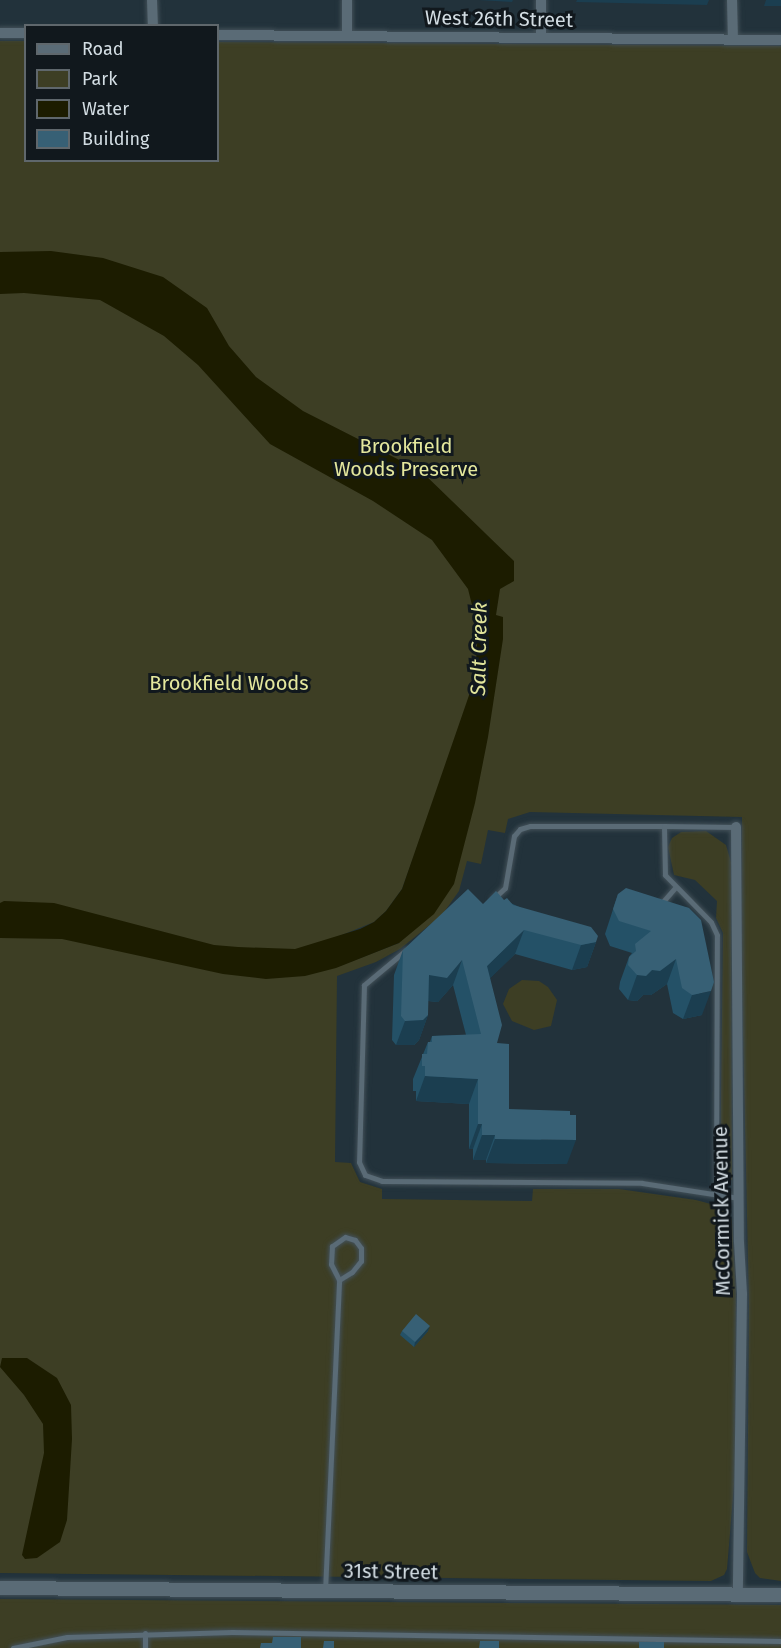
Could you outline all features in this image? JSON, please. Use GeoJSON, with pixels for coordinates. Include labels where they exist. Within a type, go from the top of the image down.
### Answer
{"type":"FeatureCollection","features":[{"type":"Feature","properties":{"kind":"main road","name":"31st Street"},"geometry":{"type":"LineString","coordinates":[[0,1588],[781,1595]]}},
{"type":"Feature","properties":{"kind":"street"},"geometry":{"type":"LineString","coordinates":[[152,0],[153,24]]}},
{"type":"Feature","properties":{"kind":"street"},"geometry":{"type":"LineString","coordinates":[[347,0],[347,35]]}},
{"type":"Feature","properties":{"kind":"street"},"geometry":{"type":"LineString","coordinates":[[541,0],[541,37]]}},
{"type":"Feature","properties":{"kind":"street"},"geometry":{"type":"LineString","coordinates":[[732,0],[733,40]]}},
{"type":"Feature","properties":{"kind":"street"},"geometry":{"type":"LineString","coordinates":[[0,33],[24,33]]}},
{"type":"Feature","properties":{"kind":"street","name":"West 26th Street"},"geometry":{"type":"LineString","coordinates":[[219,35],[781,40]]}},
{"type":"Feature","properties":{"kind":"street","name":"McCormick Avenue"},"geometry":{"type":"LineString","coordinates":[[736,827],[738,1198],[742,1294],[738,1595]]}},
{"type":"Feature","properties":{"kind":"lane"},"geometry":{"type":"LineString","coordinates":[[488,904],[505,888],[514,836],[520,829],[530,826],[736,827]]}},
{"type":"Feature","properties":{"kind":"lane"},"geometry":{"type":"LineString","coordinates":[[664,826],[665,875],[675,888],[711,922],[717,935],[716,1195]]}},
{"type":"Feature","properties":{"kind":"lane"},"geometry":{"type":"LineString","coordinates":[[658,911],[662,902],[675,888]]}},
{"type":"Feature","properties":{"kind":"lane"},"geometry":{"type":"LineString","coordinates":[[416,942],[364,985],[359,1162],[365,1175],[382,1181],[642,1183],[738,1198]]}},
{"type":"Feature","properties":{"kind":"lane"},"geometry":{"type":"LineString","coordinates":[[325,1591],[339,1280],[331,1264],[332,1246],[345,1238],[355,1240],[361,1248],[361,1261],[352,1272],[339,1280]]}},
{"type":"Feature","properties":{"kind":"lane"},"geometry":{"type":"LineString","coordinates":[[13,1648],[67,1637],[232,1632],[781,1641]]}},
{"type":"Feature","properties":{"kind":"lane"},"geometry":{"type":"LineString","coordinates":[[145,1633],[145,1648]]}},
{"type":"Feature","properties":{"kind":"green space","name":"Brookfield Woods Preserve"},"geometry":{"type":"Polygon","coordinates":[[[0,41],[24,41],[24,162],[219,162],[219,42],[781,46],[781,1581],[760,1578],[755,1573],[747,1552],[749,1306],[741,944],[742,817],[530,812],[508,819],[505,833],[488,830],[481,864],[467,861],[459,891],[442,915],[400,949],[376,962],[337,976],[335,1162],[351,1163],[360,1182],[382,1189],[382,1199],[532,1201],[533,1189],[619,1189],[696,1200],[718,1206],[732,1220],[736,1291],[735,1473],[727,1569],[724,1575],[711,1581],[0,1573],[0,41]],[[430,811],[402,889],[386,911],[374,922],[337,937],[337,967],[399,943],[430,811]]]}},
{"type":"Feature","properties":{"kind":"green space"},"geometry":{"type":"Polygon","coordinates":[[[706,831],[726,845],[731,862],[732,1180],[726,1181],[720,1171],[723,933],[716,918],[717,901],[695,880],[674,875],[668,847],[672,838],[681,832],[706,831]]]}},
{"type":"Feature","properties":{"kind":"green space"},"geometry":{"type":"Polygon","coordinates":[[[522,980],[539,981],[548,987],[557,1000],[551,1026],[534,1030],[512,1021],[503,1004],[509,989],[522,980]]]}},
{"type":"Feature","properties":{"kind":"green space"},"geometry":{"type":"Polygon","coordinates":[[[0,1599],[781,1605],[781,1648],[0,1648],[0,1599]]]}},
{"type":"Feature","properties":{"kind":"water","name":"Salt Creek"},"geometry":{"type":"Polygon","coordinates":[[[51,251],[103,258],[163,277],[207,308],[229,346],[256,377],[303,411],[421,471],[514,561],[514,581],[500,589],[496,615],[503,617],[503,639],[488,737],[475,803],[454,884],[434,914],[399,943],[336,968],[305,976],[266,979],[223,974],[62,939],[0,938],[0,903],[4,901],[54,903],[214,945],[238,947],[295,949],[360,929],[374,922],[386,911],[402,889],[475,678],[478,629],[468,589],[432,540],[373,501],[270,444],[198,365],[164,336],[100,300],[24,293],[0,294],[0,252],[51,251]]]}},
{"type":"Feature","properties":{"kind":"water"},"geometry":{"type":"Polygon","coordinates":[[[2,1358],[27,1358],[57,1378],[71,1405],[72,1439],[67,1520],[60,1542],[37,1558],[25,1559],[22,1555],[44,1453],[43,1424],[24,1395],[0,1367],[2,1358]]]}},
{"type":"Feature","properties":{"kind":"building"},"geometry":{"type":"Polygon","coordinates":[[[626,888],[689,908],[701,920],[714,982],[711,991],[692,995],[682,988],[676,959],[660,971],[652,970],[646,976],[637,975],[628,965],[629,957],[636,951],[635,944],[651,931],[619,921],[613,909],[618,894],[626,888]]]}},
{"type":"Feature","properties":{"kind":"building"},"geometry":{"type":"Polygon","coordinates":[[[468,889],[483,904],[496,891],[504,900],[507,898],[513,905],[591,927],[598,936],[596,942],[581,945],[524,930],[487,966],[502,1025],[497,1043],[509,1044],[509,1109],[570,1111],[570,1115],[576,1115],[576,1140],[495,1139],[495,1135],[482,1135],[482,1124],[478,1124],[478,1079],[425,1076],[422,1054],[427,1054],[428,1042],[432,1042],[432,1036],[481,1034],[462,960],[447,978],[429,975],[428,1015],[423,1020],[405,1021],[401,1016],[403,950],[468,889]]]}},
{"type":"Feature","properties":{"kind":"building"},"geometry":{"type":"Polygon","coordinates":[[[416,1314],[430,1326],[415,1342],[402,1331],[416,1314]]]}},
{"type":"Feature","properties":{"kind":"building"},"geometry":{"type":"Polygon","coordinates":[[[273,1637],[301,1637],[301,1648],[260,1648],[261,1643],[272,1643],[273,1637]]]}},
{"type":"Feature","properties":{"kind":"building"},"geometry":{"type":"Polygon","coordinates":[[[324,1641],[334,1641],[334,1648],[323,1648],[324,1641]]]}},
{"type":"Feature","properties":{"kind":"building"},"geometry":{"type":"Polygon","coordinates":[[[480,1641],[499,1641],[499,1648],[479,1648],[480,1641]]]}},
{"type":"Feature","properties":{"kind":"building"},"geometry":{"type":"Polygon","coordinates":[[[639,1642],[664,1642],[664,1648],[639,1648],[639,1642]]]}},
{"type":"Feature","properties":{"kind":"park label","name":"Brookfield Woods"},"geometry":{"type":"Point","coordinates":[229,683]}}]}
